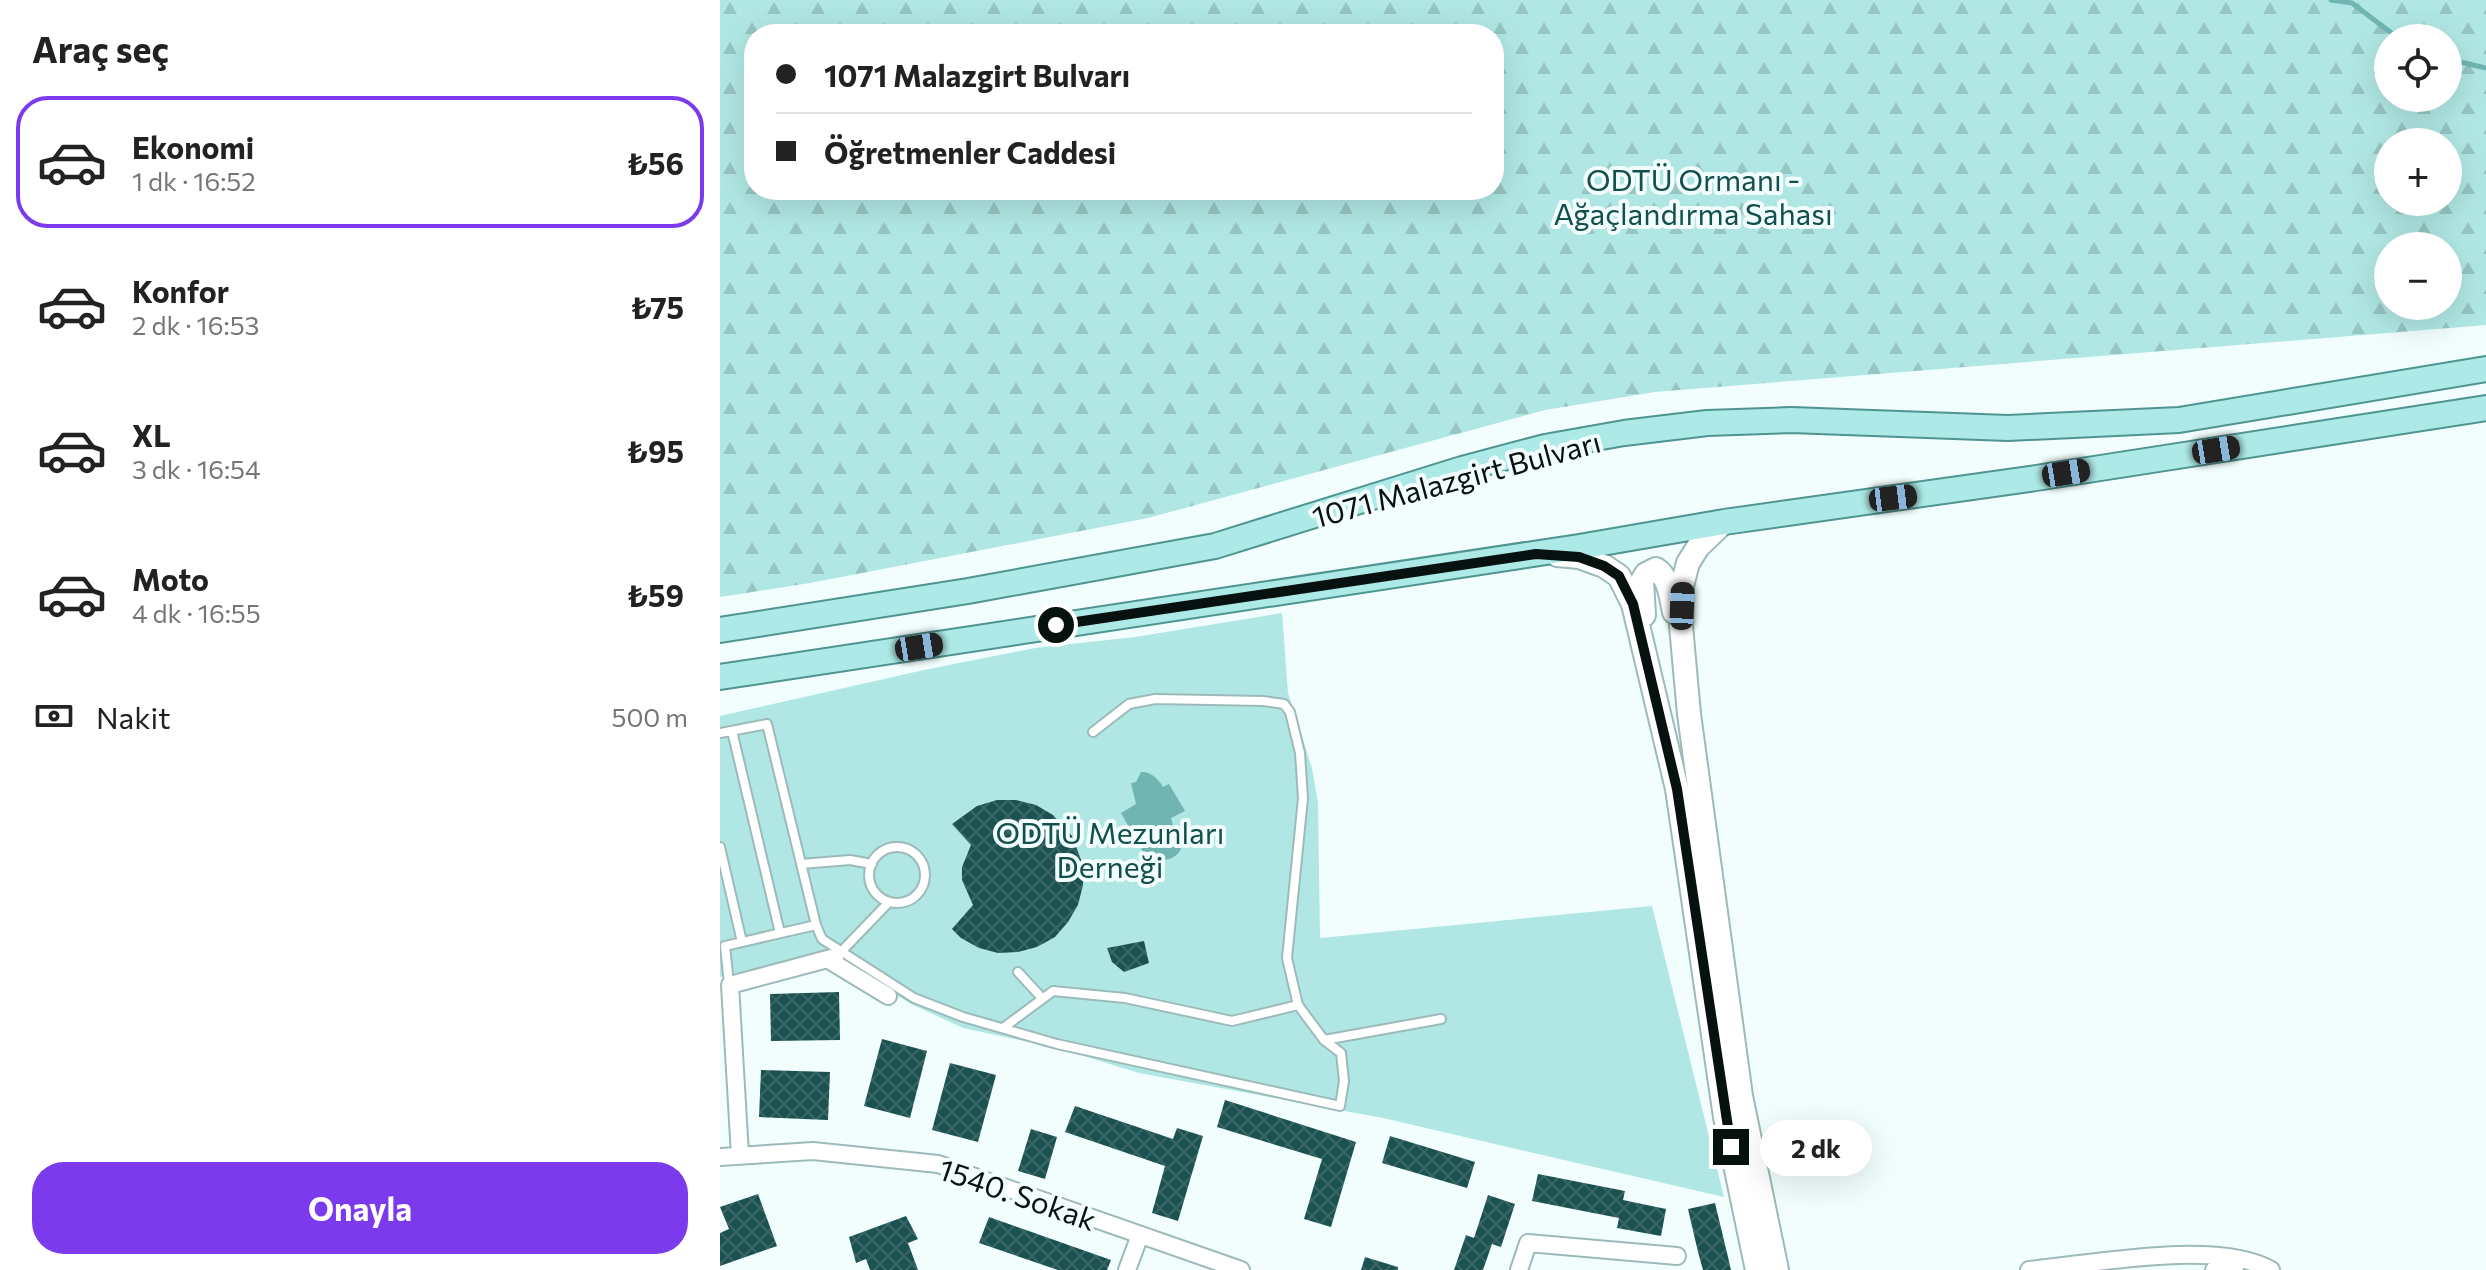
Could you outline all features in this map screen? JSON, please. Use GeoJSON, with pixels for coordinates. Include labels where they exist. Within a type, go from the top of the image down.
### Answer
{"type":"FeatureCollection","features":[{"type":"Feature","properties":{"kind":"main road","name":"1071 Malazgirt Bulvarı"},"geometry":{"type":"LineString","coordinates":[[720,630],[968,591],[1215,546],[1462,469],[1545,447],[1624,433],[1707,423],[1791,420],[2008,428],[2179,420],[2486,369]]}},
{"type":"Feature","properties":{"kind":"main road"},"geometry":{"type":"LineString","coordinates":[[720,677],[2486,408]]}},
{"type":"Feature","properties":{"kind":"main road"},"geometry":{"type":"LineString","coordinates":[[1724,522],[1698,547],[1688,563],[1682,586],[1681,626],[1689,714],[1741,1096],[1777,1270]]}},
{"type":"Feature","properties":{"kind":"main road"},"geometry":{"type":"LineString","coordinates":[[1536,554],[1579,557],[1604,566],[1619,576],[1633,604],[1677,789],[1725,1117],[1757,1270]]}},
{"type":"Feature","properties":{"kind":"main road"},"geometry":{"type":"LineString","coordinates":[[1648,664],[1642,581],[1646,574],[1656,569],[1661,571],[1665,580],[1684,656]]}},
{"type":"Feature","properties":{"kind":"street"},"geometry":{"type":"LineString","coordinates":[[740,1155],[730,985],[835,956],[888,996]]}},
{"type":"Feature","properties":{"kind":"street","name":"1540. Sokak"},"geometry":{"type":"LineString","coordinates":[[720,1157],[813,1151],[938,1164],[1241,1270]]}},
{"type":"Feature","properties":{"kind":"street"},"geometry":{"type":"LineString","coordinates":[[1127,1270],[1140,1235]]}},
{"type":"Feature","properties":{"kind":"street"},"geometry":{"type":"LineString","coordinates":[[1519,1270],[1528,1243],[1677,1256]]}},
{"type":"Feature","properties":{"kind":"street"},"geometry":{"type":"LineString","coordinates":[[2029,1270],[2209,1255],[2246,1258],[2271,1270]]}},
{"type":"Feature","properties":{"kind":"street"},"geometry":{"type":"LineString","coordinates":[[2214,1270],[2235,1270]]}},
{"type":"Feature","properties":{"kind":"lane"},"geometry":{"type":"LineString","coordinates":[[720,733],[767,724],[816,925],[835,956],[914,998],[963,1017],[1057,1044],[1340,1106],[1344,1081],[1341,1053],[1324,1040],[1298,1005],[1287,958],[1303,798],[1300,753],[1290,712],[1284,704],[1263,701],[1155,699],[1129,704],[1093,732]]}},
{"type":"Feature","properties":{"kind":"lane"},"geometry":{"type":"LineString","coordinates":[[732,731],[780,933]]}},
{"type":"Feature","properties":{"kind":"lane"},"geometry":{"type":"LineString","coordinates":[[720,847],[742,942]]}},
{"type":"Feature","properties":{"kind":"lane"},"geometry":{"type":"LineString","coordinates":[[898,847],[909,850],[918,856],[923,866],[923,887],[907,902],[889,902],[877,894],[871,885],[869,874],[872,864],[878,855],[888,849],[898,847]]}},
{"type":"Feature","properties":{"kind":"lane"},"geometry":{"type":"LineString","coordinates":[[801,864],[850,860],[872,864]]}},
{"type":"Feature","properties":{"kind":"lane"},"geometry":{"type":"LineString","coordinates":[[835,956],[889,902]]}},
{"type":"Feature","properties":{"kind":"lane"},"geometry":{"type":"LineString","coordinates":[[730,985],[722,947],[816,925]]}},
{"type":"Feature","properties":{"kind":"lane"},"geometry":{"type":"LineString","coordinates":[[1018,972],[1042,998]]}},
{"type":"Feature","properties":{"kind":"lane"},"geometry":{"type":"LineString","coordinates":[[1003,1028],[1053,991],[1125,998],[1232,1021],[1298,1005]]}},
{"type":"Feature","properties":{"kind":"lane"},"geometry":{"type":"LineString","coordinates":[[1324,1040],[1441,1019]]}},
{"type":"Feature","properties":{"kind":"green space","name":"ODTÜ Ormanı - Ağaçlandırma Sahası"},"geometry":{"type":"Polygon","coordinates":[[[720,0],[2486,0],[2486,325],[1655,392],[1545,410],[1148,518],[810,583],[720,597],[720,0]]]}},
{"type":"Feature","properties":{"kind":"green space","name":"ODTÜ Mezunları Derneği"},"geometry":{"type":"Polygon","coordinates":[[[1282,613],[1288,693],[1312,768],[1318,803],[1320,938],[1652,906],[1724,1197],[1383,1118],[1139,1073],[1061,1049],[963,1028],[911,1004],[824,951],[720,977],[720,716],[1035,648],[1135,637],[1282,613]]]}},
{"type":"Feature","properties":{"kind":"shaded area"},"geometry":{"type":"Polygon","coordinates":[[[1141,772],[1154,776],[1163,787],[1169,784],[1185,811],[1171,818],[1177,839],[1183,837],[1179,852],[1168,860],[1153,859],[1141,849],[1147,845],[1145,833],[1135,838],[1121,813],[1136,804],[1131,783],[1136,782],[1141,772]]]}},
{"type":"Feature","properties":{"kind":"building"},"geometry":{"type":"Polygon","coordinates":[[[997,800],[1016,800],[1036,805],[1053,815],[1072,836],[1083,865],[1083,885],[1078,905],[1068,922],[1055,937],[1037,947],[1018,952],[998,953],[979,948],[952,929],[973,905],[962,880],[962,867],[971,845],[952,824],[977,806],[997,800]]]}},
{"type":"Feature","properties":{"kind":"building"},"geometry":{"type":"Polygon","coordinates":[[[1144,941],[1149,963],[1124,972],[1112,962],[1107,948],[1144,941]]]}},
{"type":"Feature","properties":{"kind":"building"},"geometry":{"type":"Polygon","coordinates":[[[839,992],[840,1040],[771,1041],[770,994],[839,992]]]}},
{"type":"Feature","properties":{"kind":"building"},"geometry":{"type":"Polygon","coordinates":[[[882,1039],[927,1051],[910,1118],[864,1106],[882,1039]]]}},
{"type":"Feature","properties":{"kind":"building"},"geometry":{"type":"Polygon","coordinates":[[[950,1063],[996,1075],[978,1142],[932,1130],[950,1063]]]}},
{"type":"Feature","properties":{"kind":"building"},"geometry":{"type":"Polygon","coordinates":[[[761,1070],[830,1072],[828,1120],[759,1117],[761,1070]]]}},
{"type":"Feature","properties":{"kind":"building"},"geometry":{"type":"Polygon","coordinates":[[[1225,1100],[1356,1142],[1331,1227],[1304,1219],[1322,1159],[1217,1127],[1225,1100]]]}},
{"type":"Feature","properties":{"kind":"building"},"geometry":{"type":"Polygon","coordinates":[[[1075,1106],[1173,1139],[1177,1128],[1203,1136],[1178,1221],[1152,1213],[1165,1166],[1065,1132],[1075,1106]]]}},
{"type":"Feature","properties":{"kind":"building"},"geometry":{"type":"Polygon","coordinates":[[[1031,1129],[1057,1137],[1045,1179],[1018,1171],[1031,1129]]]}},
{"type":"Feature","properties":{"kind":"building"},"geometry":{"type":"Polygon","coordinates":[[[1390,1136],[1475,1162],[1467,1188],[1382,1163],[1390,1136]]]}},
{"type":"Feature","properties":{"kind":"building"},"geometry":{"type":"Polygon","coordinates":[[[1538,1174],[1625,1191],[1623,1200],[1666,1209],[1661,1236],[1617,1228],[1619,1218],[1532,1201],[1538,1174]]]}},
{"type":"Feature","properties":{"kind":"building"},"geometry":{"type":"Polygon","coordinates":[[[758,1194],[777,1246],[720,1266],[720,1233],[729,1229],[720,1207],[758,1194]]]}},
{"type":"Feature","properties":{"kind":"building"},"geometry":{"type":"Polygon","coordinates":[[[1488,1195],[1515,1204],[1501,1247],[1492,1244],[1483,1270],[1454,1270],[1466,1235],[1474,1238],[1488,1195]]]}},
{"type":"Feature","properties":{"kind":"building"},"geometry":{"type":"Polygon","coordinates":[[[1715,1203],[1731,1270],[1703,1270],[1698,1252],[1688,1209],[1715,1203]]]}},
{"type":"Feature","properties":{"kind":"building"},"geometry":{"type":"Polygon","coordinates":[[[906,1216],[918,1239],[908,1243],[918,1270],[870,1270],[866,1259],[856,1263],[849,1237],[906,1216]]]}},
{"type":"Feature","properties":{"kind":"building"},"geometry":{"type":"Polygon","coordinates":[[[989,1217],[1111,1260],[1107,1270],[1058,1270],[979,1243],[989,1217]]]}},
{"type":"Feature","properties":{"kind":"building"},"geometry":{"type":"Polygon","coordinates":[[[1365,1257],[1398,1267],[1398,1270],[1361,1270],[1365,1257]]]}},
{"type":"Feature","properties":{"kind":"waterway"},"geometry":{"type":"LineString","coordinates":[[2331,0],[2352,3],[2380,24]]}},
{"type":"Feature","properties":{"kind":"waterway"},"geometry":{"type":"LineString","coordinates":[[2462,62],[2486,68]]}},
{"type":"Feature","properties":{"kind":"route"},"geometry":{"type":"LineString","coordinates":[[1056,625],[1536,554],[1579,557],[1604,566],[1619,576],[1633,604],[1677,789],[1731,1147]]}}]}
